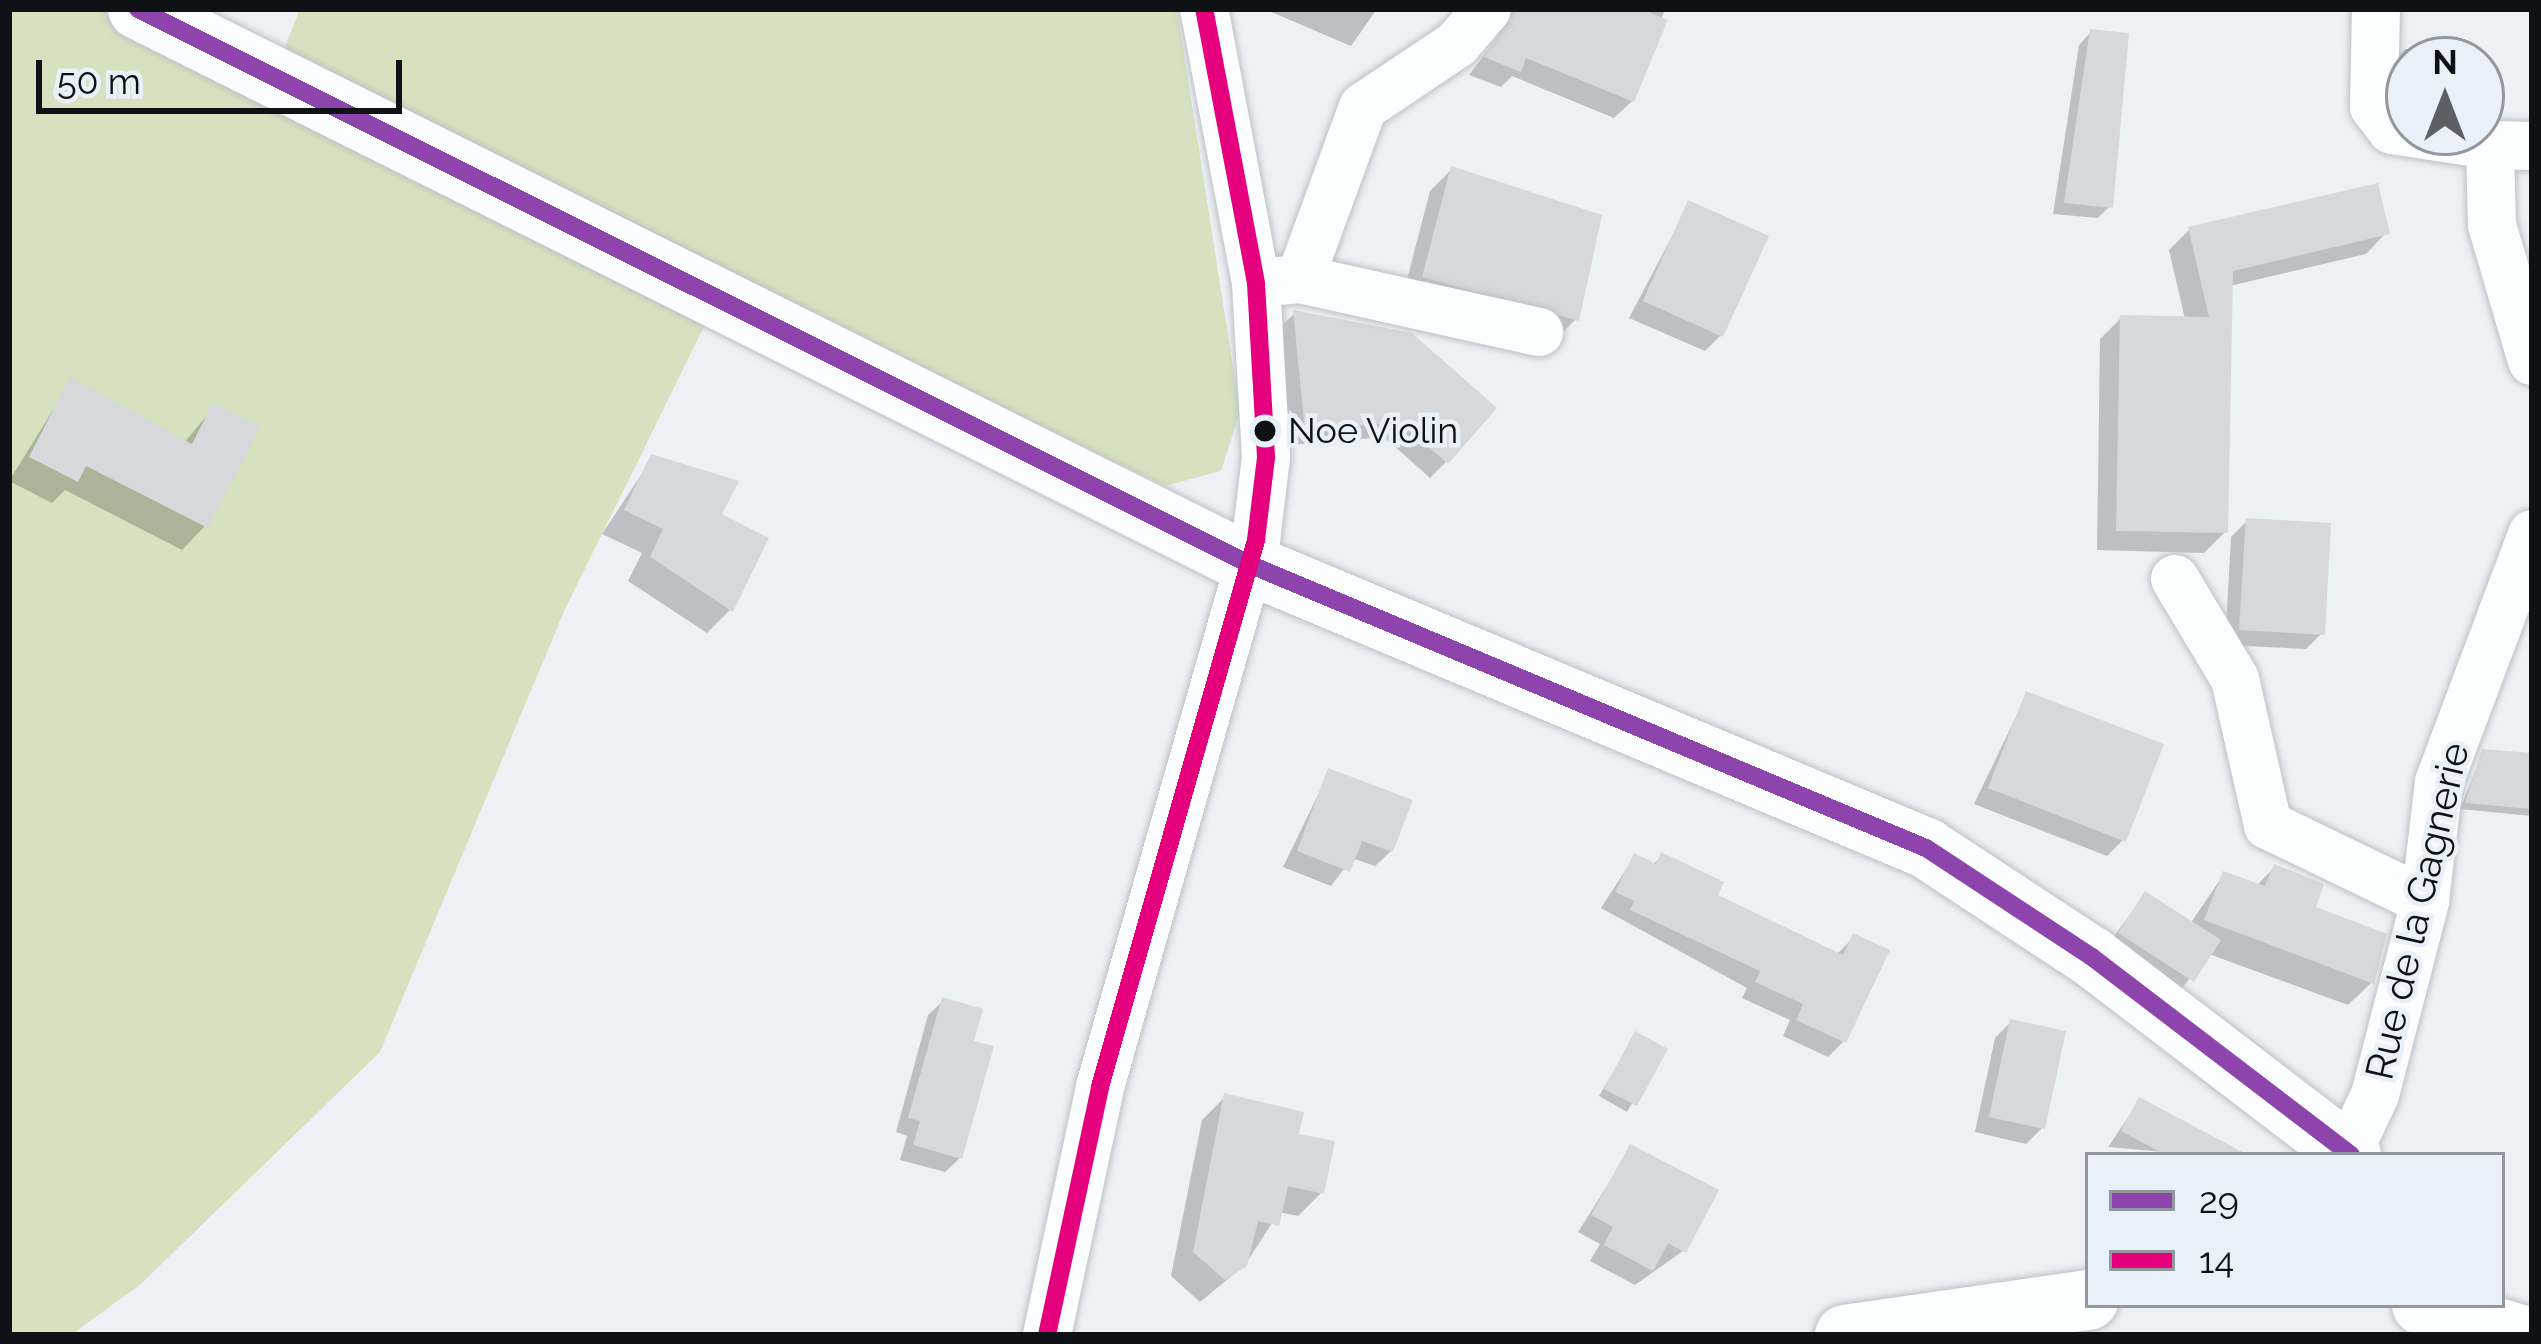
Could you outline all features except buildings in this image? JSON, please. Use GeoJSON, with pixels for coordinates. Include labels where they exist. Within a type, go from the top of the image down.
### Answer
{"type":"FeatureCollection","features":[{"type":"Feature","properties":{"kind":"street"},"geometry":{"type":"LineString","coordinates":[[138,9],[1252,566],[1833,801],[1938,854],[2346,1152]]}},
{"type":"Feature","properties":{"kind":"street"},"geometry":{"type":"LineString","coordinates":[[1047,1335],[1100,1087],[1252,566],[1266,457],[1278,281],[1204,9]]}},
{"type":"Feature","properties":{"kind":"street"},"geometry":{"type":"LineString","coordinates":[[1278,281],[1363,106],[1457,44],[1486,9]]}},
{"type":"Feature","properties":{"kind":"street"},"geometry":{"type":"LineString","coordinates":[[2376,9],[2374,106],[2392,130],[2511,145],[2492,225],[2532,361]]}},
{"type":"Feature","properties":{"kind":"street"},"geometry":{"type":"LineString","coordinates":[[1278,281],[1539,332]]}},
{"type":"Feature","properties":{"kind":"street","name":"Rue de la Gagnerie"},"geometry":{"type":"LineString","coordinates":[[2350,1152],[2375,1095],[2425,901],[2439,782],[2532,534]]}},
{"type":"Feature","properties":{"kind":"street"},"geometry":{"type":"LineString","coordinates":[[2175,579],[2235,679],[2268,825],[2425,901]]}},
{"type":"Feature","properties":{"kind":"street"},"geometry":{"type":"LineString","coordinates":[[1845,1335],[2085,1300]]}},
{"type":"Feature","properties":{"kind":"green space"},"geometry":{"type":"Polygon","coordinates":[[[9,9],[192,9],[282,54],[300,9],[1177,9],[1240,412],[1221,471],[1165,486],[728,278],[565,609],[380,1052],[142,1283],[71,1335],[9,1335],[9,9]]]}},
{"type":"Feature","properties":{"kind":"transit line","name":"29"},"geometry":{"type":"LineString","coordinates":[[138,9],[1251,565],[1926,848],[2092,957],[2347,1152]]}},
{"type":"Feature","properties":{"kind":"transit line","name":"14"},"geometry":{"type":"LineString","coordinates":[[1047,1335],[1100,1087],[1256,540],[1266,457],[1256,283],[1204,9]]}},
{"type":"Feature","properties":{"kind":"place","name":"Noe Violin"},"geometry":{"type":"Point","coordinates":[1265,431]}}]}
